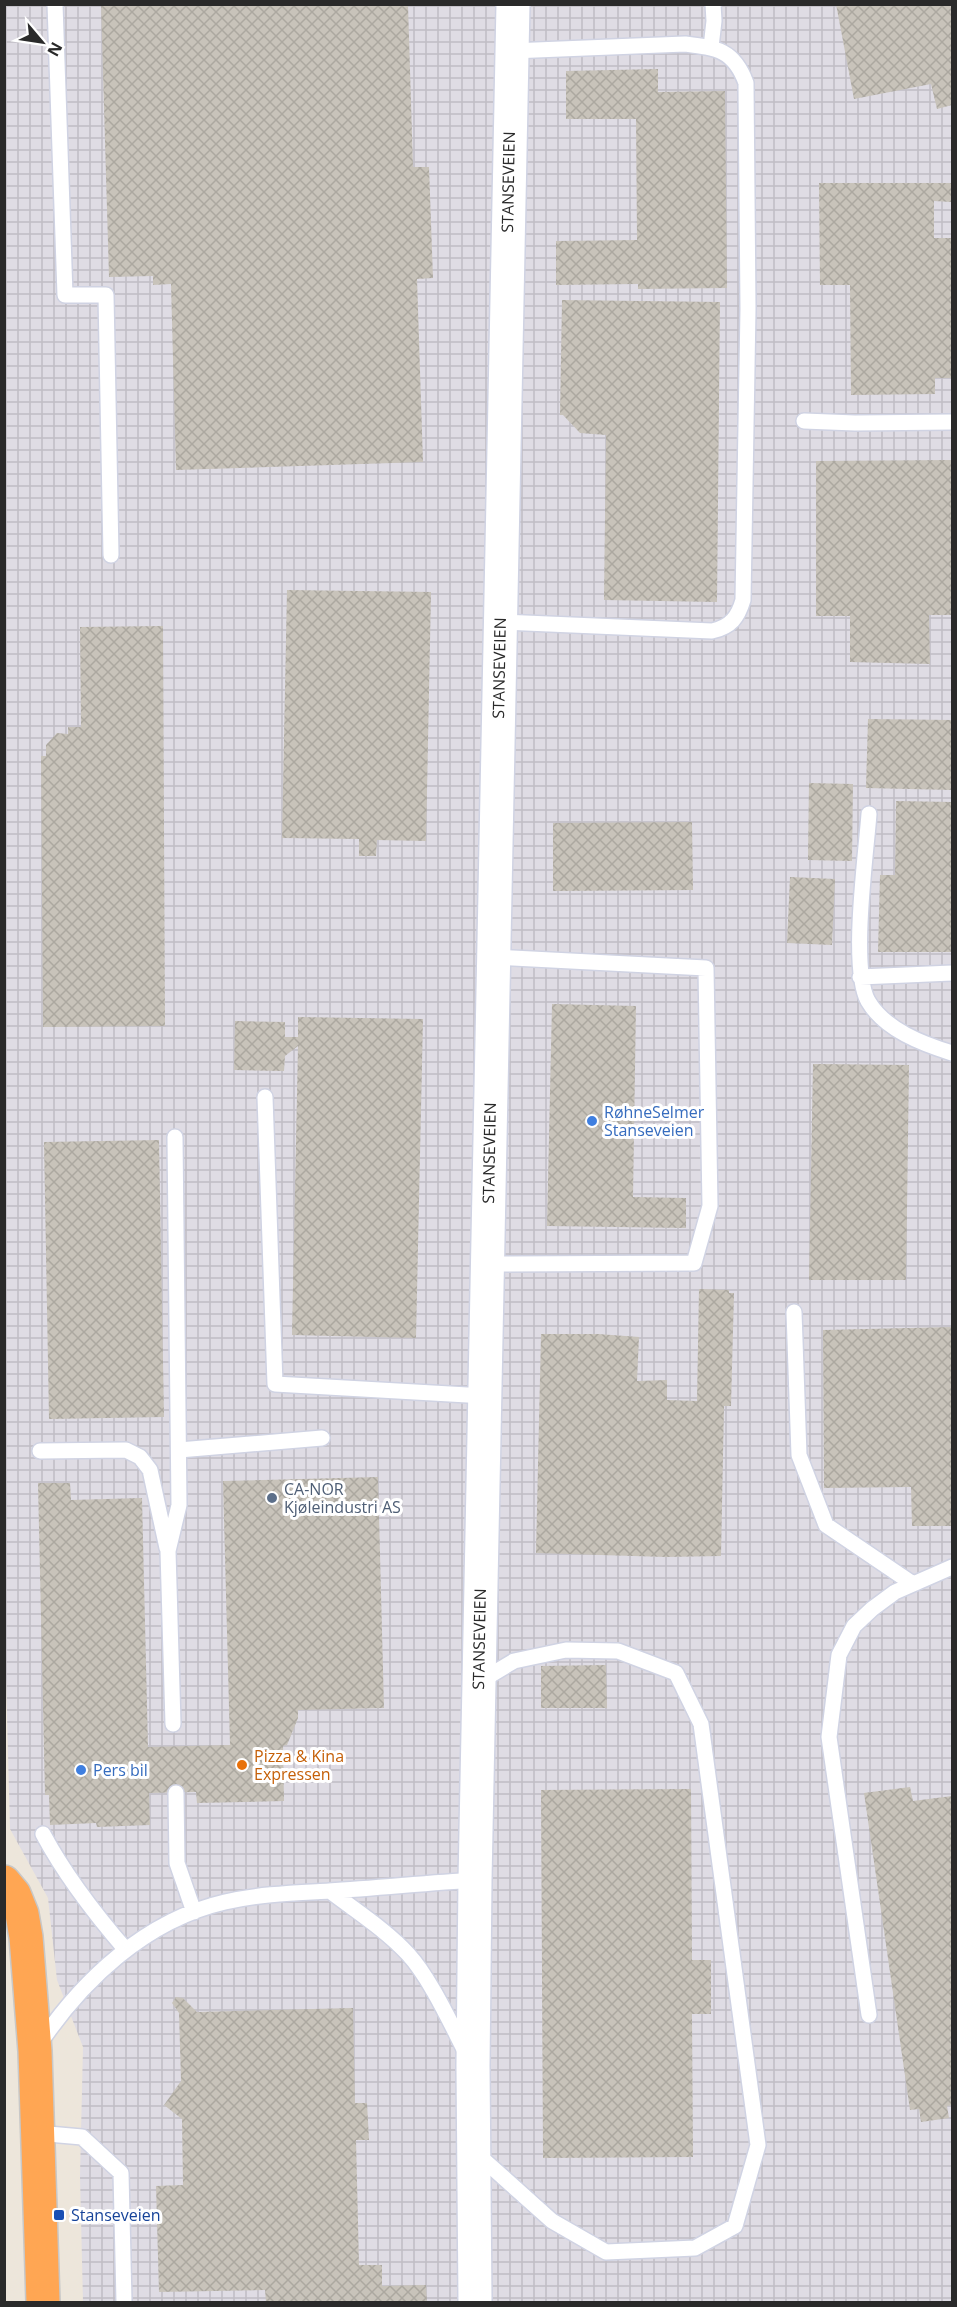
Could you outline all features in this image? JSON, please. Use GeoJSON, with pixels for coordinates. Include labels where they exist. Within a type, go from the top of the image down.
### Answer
{"type":"FeatureCollection","features":[{"type":"Feature","properties":{"kind":"highway"},"geometry":{"type":"LineString","coordinates":[[4,1882],[14,1894],[26,1937],[35,2051],[43,2302]]}},
{"type":"Feature","properties":{"kind":"street","name":"STANSEVEIEN"},"geometry":{"type":"LineString","coordinates":[[475,2302],[473,2066],[478,1682],[513,4]]}},
{"type":"Feature","properties":{"kind":"lane"},"geometry":{"type":"LineString","coordinates":[[55,4],[65,295],[106,295],[111,555]]}},
{"type":"Feature","properties":{"kind":"lane"},"geometry":{"type":"LineString","coordinates":[[711,47],[713,4]]}},
{"type":"Feature","properties":{"kind":"lane"},"geometry":{"type":"LineString","coordinates":[[500,622],[712,631],[733,622],[739,614],[743,600],[748,309],[746,83],[740,67],[729,55],[711,47],[685,44],[511,51]]}},
{"type":"Feature","properties":{"kind":"lane"},"geometry":{"type":"LineString","coordinates":[[804,421],[952,422]]}},
{"type":"Feature","properties":{"kind":"lane"},"geometry":{"type":"LineString","coordinates":[[869,814],[860,941],[860,977],[868,1001],[880,1016],[905,1035],[952,1053]]}},
{"type":"Feature","properties":{"kind":"lane"},"geometry":{"type":"LineString","coordinates":[[487,1264],[694,1263],[710,1206],[706,968],[493,957]]}},
{"type":"Feature","properties":{"kind":"lane"},"geometry":{"type":"LineString","coordinates":[[860,977],[952,973]]}},
{"type":"Feature","properties":{"kind":"lane"},"geometry":{"type":"LineString","coordinates":[[265,1097],[274,1384],[485,1396]]}},
{"type":"Feature","properties":{"kind":"lane"},"geometry":{"type":"LineString","coordinates":[[168,1551],[179,1505],[175,1137]]}},
{"type":"Feature","properties":{"kind":"lane"},"geometry":{"type":"LineString","coordinates":[[794,1312],[800,1455],[826,1525],[913,1584]]}},
{"type":"Feature","properties":{"kind":"lane"},"geometry":{"type":"LineString","coordinates":[[179,1450],[322,1438]]}},
{"type":"Feature","properties":{"kind":"lane"},"geometry":{"type":"LineString","coordinates":[[40,1451],[126,1450],[140,1457],[150,1470],[168,1551],[173,1724]]}},
{"type":"Feature","properties":{"kind":"lane"},"geometry":{"type":"LineString","coordinates":[[869,2015],[829,1737],[839,1655],[854,1626],[872,1609],[895,1592],[952,1568]]}},
{"type":"Feature","properties":{"kind":"lane"},"geometry":{"type":"LineString","coordinates":[[474,2151],[552,2221],[606,2252],[695,2248],[735,2226],[758,2145],[701,1724],[676,1673],[618,1651],[566,1650],[514,1660],[478,1682]]}},
{"type":"Feature","properties":{"kind":"lane"},"geometry":{"type":"LineString","coordinates":[[176,1793],[177,1863],[194,1912]]}},
{"type":"Feature","properties":{"kind":"lane"},"geometry":{"type":"LineString","coordinates":[[44,1834],[56,1857],[90,1908],[126,1950]]}},
{"type":"Feature","properties":{"kind":"lane"},"geometry":{"type":"LineString","coordinates":[[35,2051],[55,2020],[126,1950],[164,1925],[194,1912],[223,1902],[289,1892],[475,1880]]}},
{"type":"Feature","properties":{"kind":"lane"},"geometry":{"type":"LineString","coordinates":[[330,1891],[374,1923],[409,1955],[442,2008],[473,2066]]}},
{"type":"Feature","properties":{"kind":"lane"},"geometry":{"type":"LineString","coordinates":[[37,2133],[82,2137],[120,2173],[124,2302]]}},
{"type":"Feature","properties":{"kind":"shaded area"},"geometry":{"type":"Polygon","coordinates":[[[4,5],[952,5],[952,2302],[83,2302],[80,2176],[83,2047],[57,1980],[48,1898],[10,1829],[4,1601],[4,5]]]}},
{"type":"Feature","properties":{"kind":"building"},"geometry":{"type":"Polygon","coordinates":[[[836,4],[952,4],[952,105],[937,109],[931,84],[854,99],[836,4]]]}},
{"type":"Feature","properties":{"kind":"building"},"geometry":{"type":"Polygon","coordinates":[[[101,5],[408,5],[413,167],[429,167],[433,278],[417,279],[423,462],[176,470],[171,284],[153,285],[153,276],[109,277],[101,5]]]}},
{"type":"Feature","properties":{"kind":"building"},"geometry":{"type":"Polygon","coordinates":[[[658,69],[658,92],[725,91],[727,288],[638,289],[638,284],[556,285],[556,241],[637,240],[636,119],[566,119],[566,71],[658,69]]]}},
{"type":"Feature","properties":{"kind":"building"},"geometry":{"type":"Polygon","coordinates":[[[819,183],[951,183],[951,202],[934,201],[934,238],[952,238],[952,378],[935,378],[935,394],[851,395],[850,285],[820,285],[819,183]]]}},
{"type":"Feature","properties":{"kind":"building"},"geometry":{"type":"Polygon","coordinates":[[[562,300],[720,302],[717,602],[604,600],[606,435],[580,433],[563,415],[560,415],[562,300]]]}},
{"type":"Feature","properties":{"kind":"building"},"geometry":{"type":"Polygon","coordinates":[[[952,460],[952,615],[929,615],[930,664],[850,662],[850,616],[816,616],[816,461],[952,460]]]}},
{"type":"Feature","properties":{"kind":"building"},"geometry":{"type":"Polygon","coordinates":[[[287,590],[431,592],[426,841],[377,840],[376,856],[359,856],[359,839],[282,838],[287,590]]]}},
{"type":"Feature","properties":{"kind":"building"},"geometry":{"type":"Polygon","coordinates":[[[163,626],[165,1026],[43,1027],[41,756],[46,756],[46,745],[57,733],[68,734],[68,727],[81,727],[80,627],[163,626]]]}},
{"type":"Feature","properties":{"kind":"building"},"geometry":{"type":"Polygon","coordinates":[[[868,719],[952,720],[952,790],[866,788],[868,719]]]}},
{"type":"Feature","properties":{"kind":"building"},"geometry":{"type":"Polygon","coordinates":[[[809,783],[853,784],[852,861],[808,860],[809,783]]]}},
{"type":"Feature","properties":{"kind":"building"},"geometry":{"type":"Polygon","coordinates":[[[896,801],[952,802],[952,952],[878,952],[880,875],[895,875],[896,801]]]}},
{"type":"Feature","properties":{"kind":"building"},"geometry":{"type":"Polygon","coordinates":[[[692,822],[693,890],[553,891],[553,823],[692,822]]]}},
{"type":"Feature","properties":{"kind":"building"},"geometry":{"type":"Polygon","coordinates":[[[790,877],[835,879],[832,945],[787,943],[790,877]]]}},
{"type":"Feature","properties":{"kind":"building"},"geometry":{"type":"Polygon","coordinates":[[[552,1004],[636,1006],[633,1197],[686,1198],[686,1228],[547,1226],[552,1004]]]}},
{"type":"Feature","properties":{"kind":"building"},"geometry":{"type":"Polygon","coordinates":[[[298,1017],[423,1019],[416,1338],[292,1335],[298,1046],[285,1056],[284,1071],[234,1070],[235,1021],[285,1022],[285,1037],[298,1037],[298,1017]]]}},
{"type":"Feature","properties":{"kind":"building"},"geometry":{"type":"Polygon","coordinates":[[[813,1064],[909,1065],[906,1280],[809,1280],[813,1064]]]}},
{"type":"Feature","properties":{"kind":"building"},"geometry":{"type":"Polygon","coordinates":[[[159,1140],[164,1417],[49,1419],[44,1142],[159,1140]]]}},
{"type":"Feature","properties":{"kind":"building"},"geometry":{"type":"Polygon","coordinates":[[[699,1289],[729,1290],[729,1293],[734,1293],[731,1406],[724,1406],[721,1556],[666,1557],[536,1553],[541,1334],[639,1337],[637,1381],[667,1380],[667,1400],[697,1401],[699,1289]]]}},
{"type":"Feature","properties":{"kind":"building"},"geometry":{"type":"Polygon","coordinates":[[[952,1327],[952,1526],[912,1526],[911,1487],[824,1488],[823,1330],[952,1327]]]}},
{"type":"Feature","properties":{"kind":"building"},"geometry":{"type":"Polygon","coordinates":[[[378,1477],[384,1708],[298,1710],[298,1718],[287,1745],[283,1746],[284,1801],[197,1803],[196,1792],[149,1793],[150,1825],[97,1827],[96,1823],[50,1825],[49,1795],[45,1795],[38,1483],[70,1483],[71,1500],[142,1498],[148,1747],[230,1745],[223,1481],[378,1477]]]}},
{"type":"Feature","properties":{"kind":"building"},"geometry":{"type":"Polygon","coordinates":[[[606,1665],[607,1708],[541,1708],[541,1666],[606,1665]]]}},
{"type":"Feature","properties":{"kind":"building"},"geometry":{"type":"Polygon","coordinates":[[[910,1787],[913,1801],[952,1796],[952,2105],[947,2106],[949,2118],[921,2122],[919,2109],[910,2110],[864,1793],[910,1787]]]}},
{"type":"Feature","properties":{"kind":"building"},"geometry":{"type":"Polygon","coordinates":[[[691,1789],[692,1960],[711,1960],[711,2014],[692,2014],[693,2157],[543,2158],[541,1790],[691,1789]]]}},
{"type":"Feature","properties":{"kind":"building"},"geometry":{"type":"Polygon","coordinates":[[[176,1997],[183,1998],[197,2012],[353,2008],[355,2103],[367,2103],[369,2140],[356,2140],[359,2265],[382,2265],[382,2286],[426,2285],[427,2302],[266,2302],[265,2290],[159,2292],[156,2186],[183,2185],[182,2119],[164,2105],[181,2081],[179,2013],[172,2003],[176,1997]]]}},
{"type":"Feature","properties":{"kind":"place","name":"RøhneSelmer Stanseveien"},"geometry":{"type":"Point","coordinates":[592,1121]}},
{"type":"Feature","properties":{"kind":"place","name":"CA-NOR Kjøleindustri AS"},"geometry":{"type":"Point","coordinates":[272,1498]}},
{"type":"Feature","properties":{"kind":"place","name":"Pizza & Kina Expressen"},"geometry":{"type":"Point","coordinates":[242,1765]}},
{"type":"Feature","properties":{"kind":"place","name":"Pers bil"},"geometry":{"type":"Point","coordinates":[81,1770]}},
{"type":"Feature","properties":{"kind":"place","name":"Stanseveien"},"geometry":{"type":"Point","coordinates":[59,2215]}}]}
